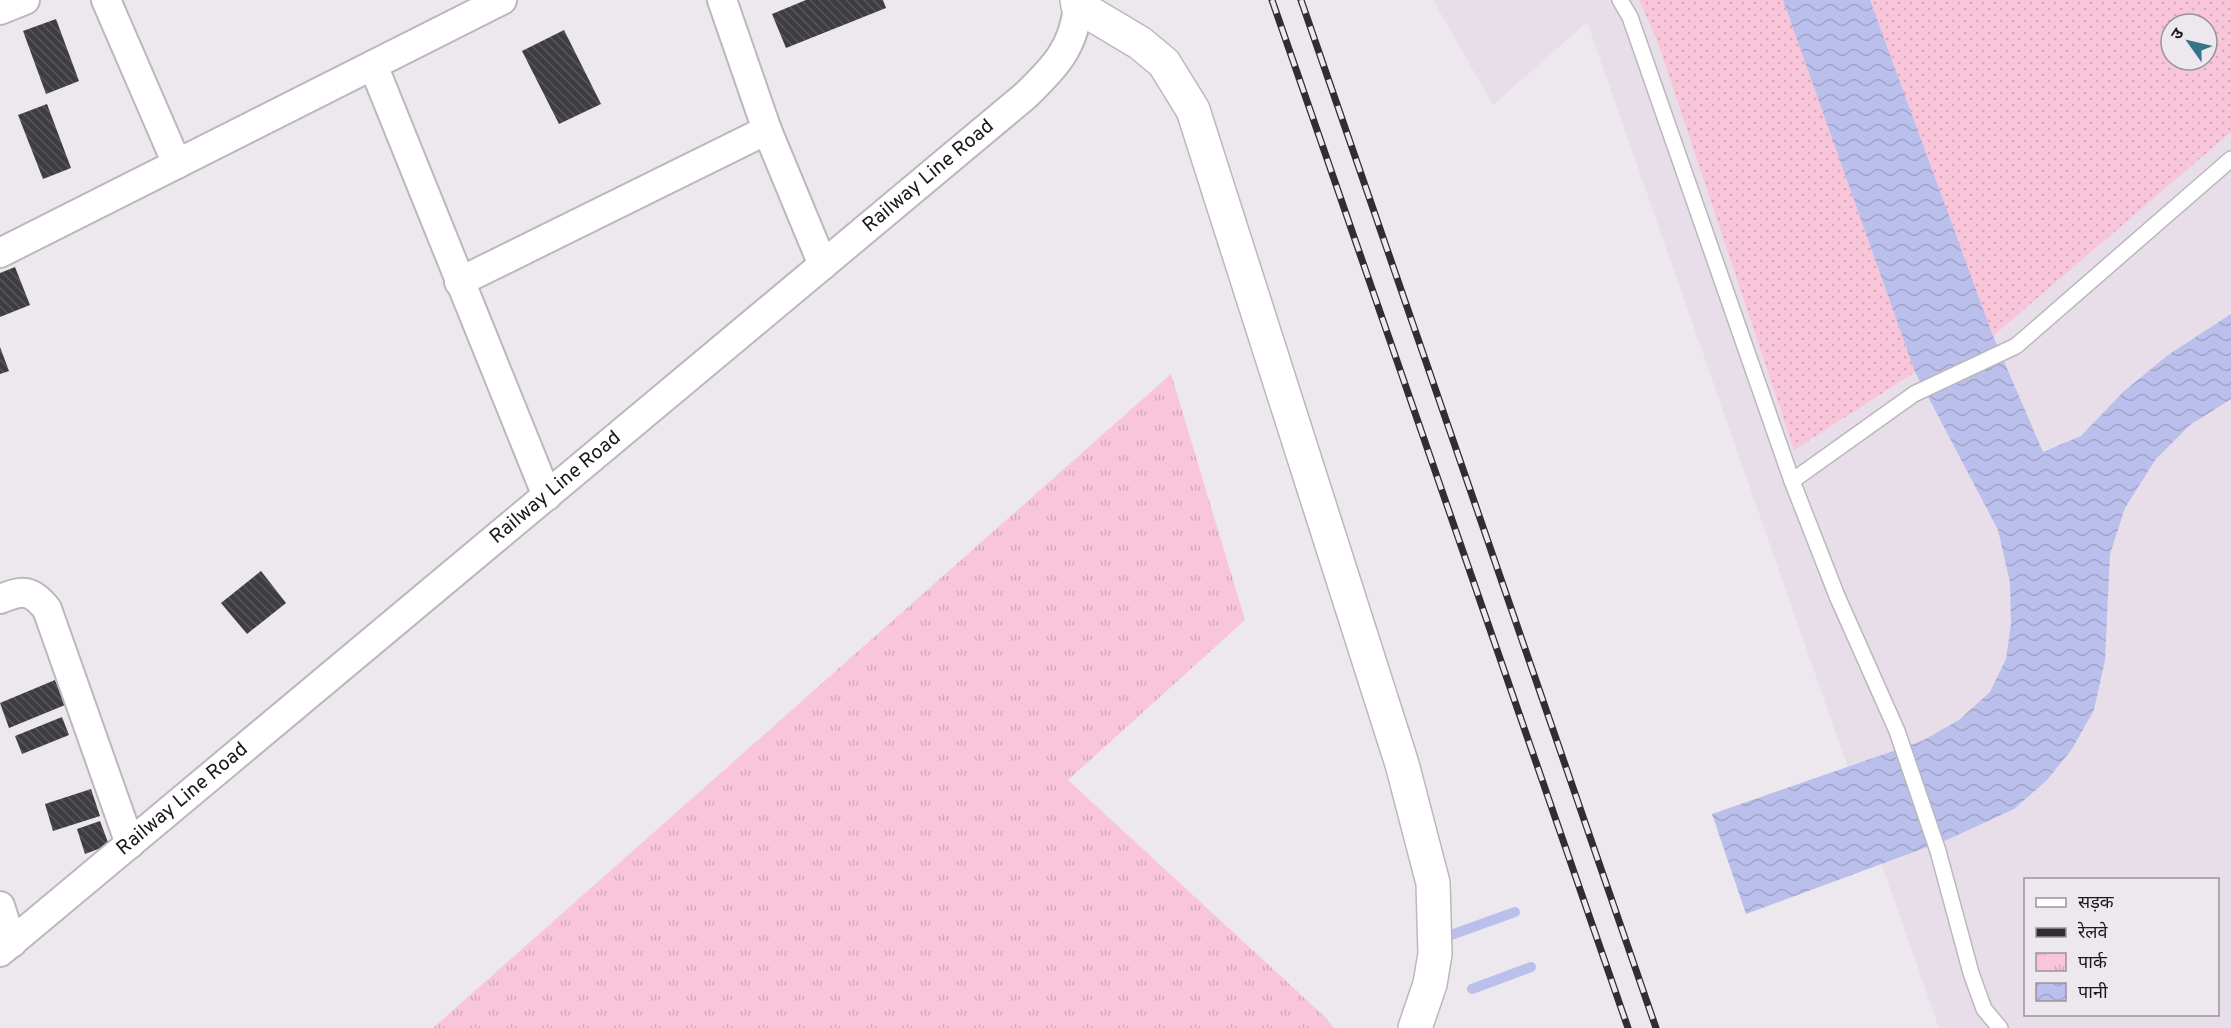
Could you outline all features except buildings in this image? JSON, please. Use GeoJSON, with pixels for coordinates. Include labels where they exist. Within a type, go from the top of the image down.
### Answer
{"type":"FeatureCollection","features":[{"type":"Feature","properties":{"kind":"street"},"geometry":{"type":"LineString","coordinates":[[0,10],[25,0]]}},
{"type":"Feature","properties":{"kind":"street"},"geometry":{"type":"LineString","coordinates":[[106,0],[177,164]]}},
{"type":"Feature","properties":{"kind":"street"},"geometry":{"type":"LineString","coordinates":[[0,253],[502,0]]}},
{"type":"Feature","properties":{"kind":"street"},"geometry":{"type":"LineString","coordinates":[[722,0],[767,130],[823,265]]}},
{"type":"Feature","properties":{"kind":"street"},"geometry":{"type":"LineString","coordinates":[[1077,3],[1140,43],[1164,63],[1193,110],[1402,764],[1433,883],[1435,954],[1430,984],[1415,1028]]}},
{"type":"Feature","properties":{"kind":"street","name":"Railway Line Road"},"geometry":{"type":"LineString","coordinates":[[6,947],[1025,96],[1061,57],[1076,23],[1077,3]]}},
{"type":"Feature","properties":{"kind":"street"},"geometry":{"type":"LineString","coordinates":[[373,65],[547,496]]}},
{"type":"Feature","properties":{"kind":"street"},"geometry":{"type":"LineString","coordinates":[[459,282],[767,130]]}},
{"type":"Feature","properties":{"kind":"street"},"geometry":{"type":"LineString","coordinates":[[0,599],[16,593],[28,593],[38,598],[47,609],[130,844]]}},
{"type":"Feature","properties":{"kind":"street"},"geometry":{"type":"LineString","coordinates":[[0,906],[6,947]]}},
{"type":"Feature","properties":{"kind":"lane"},"geometry":{"type":"LineString","coordinates":[[1620,0],[1630,17],[1792,481],[1837,596],[1897,730],[1938,851],[1971,973],[1984,1009],[2000,1028]]}},
{"type":"Feature","properties":{"kind":"lane"},"geometry":{"type":"LineString","coordinates":[[1792,481],[1914,394],[2016,346],[2231,159]]}},
{"type":"Feature","properties":{"kind":"shaded area"},"geometry":{"type":"Polygon","coordinates":[[[1433,0],[2231,0],[2231,1028],[1939,1028],[1587,22],[1493,105],[1433,0]]]}},
{"type":"Feature","properties":{"kind":"green space"},"geometry":{"type":"Polygon","coordinates":[[[1639,0],[1783,0],[1915,372],[1794,450],[1657,40],[1639,0]]]}},
{"type":"Feature","properties":{"kind":"green space"},"geometry":{"type":"Polygon","coordinates":[[[1870,0],[2231,0],[2231,132],[1993,336],[1870,0]]]}},
{"type":"Feature","properties":{"kind":"green space"},"geometry":{"type":"Polygon","coordinates":[[[1171,374],[1245,620],[1068,780],[1325,1017],[1334,1028],[433,1028],[1171,374]]]}},
{"type":"Feature","properties":{"kind":"water"},"geometry":{"type":"Polygon","coordinates":[[[1783,0],[1870,0],[1993,336],[2043,452],[2081,436],[2123,392],[2168,355],[2231,314],[2231,399],[2190,425],[2155,460],[2125,508],[2110,554],[2105,660],[2094,710],[2072,749],[2047,780],[2014,809],[1949,839],[1746,914],[1712,814],[1922,741],[1959,720],[1990,692],[2006,659],[2011,624],[2010,582],[1998,530],[1915,372],[1783,0]]]}},
{"type":"Feature","properties":{"kind":"waterway"},"geometry":{"type":"LineString","coordinates":[[1451,935],[1515,912]]}},
{"type":"Feature","properties":{"kind":"waterway"},"geometry":{"type":"LineString","coordinates":[[1472,989],[1531,967]]}},
{"type":"Feature","properties":{"kind":"railway"},"geometry":{"type":"LineString","coordinates":[[1272,0],[1628,1028]]}},
{"type":"Feature","properties":{"kind":"railway"},"geometry":{"type":"LineString","coordinates":[[1301,0],[1656,1028]]}}]}
